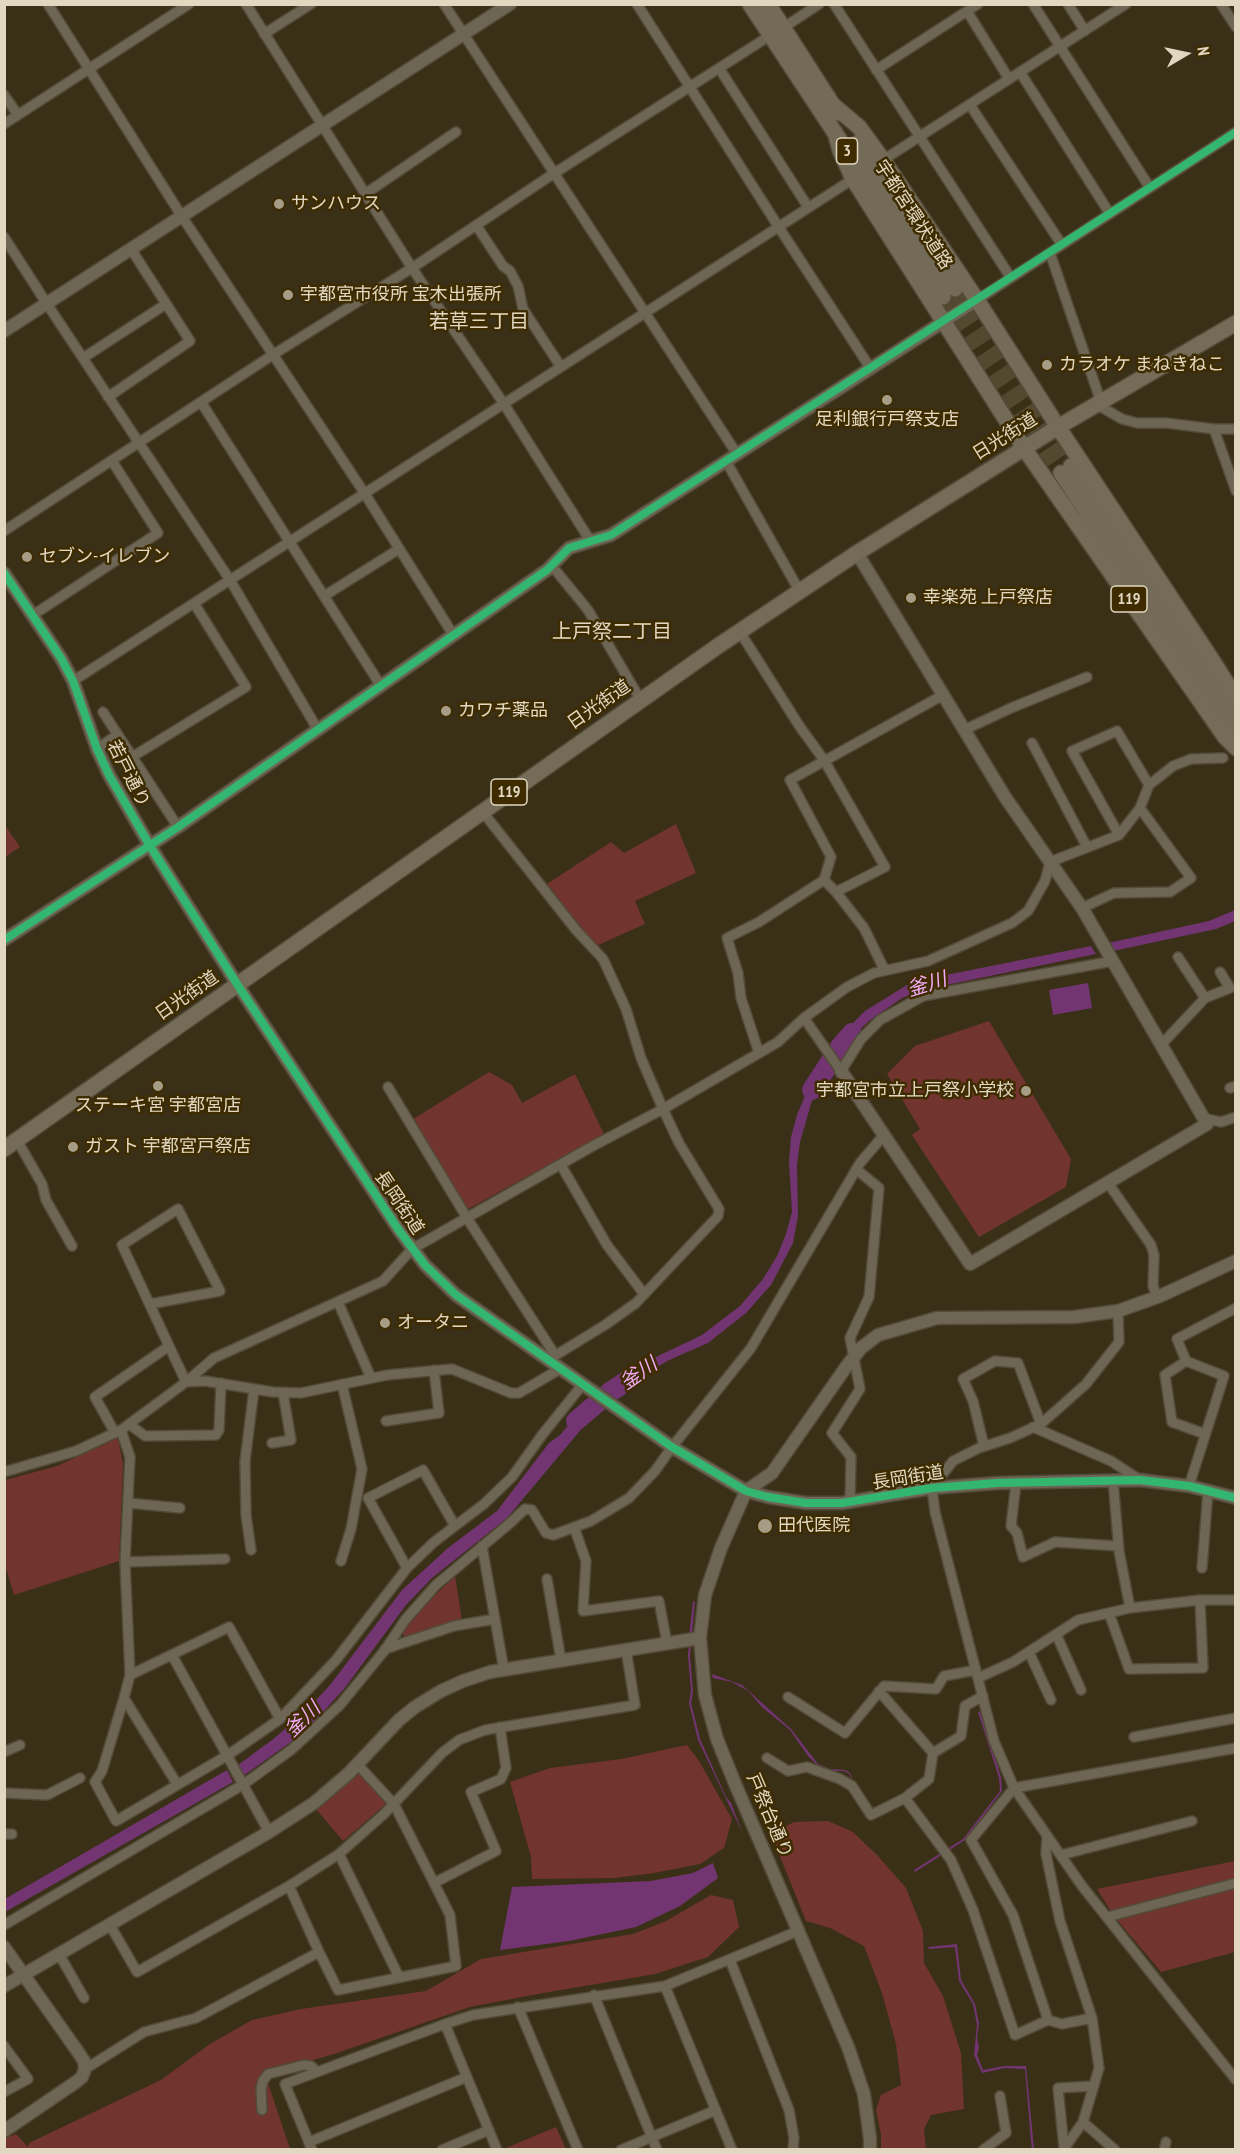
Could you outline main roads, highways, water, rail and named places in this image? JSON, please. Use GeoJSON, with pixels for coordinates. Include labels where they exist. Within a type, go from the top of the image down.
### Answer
{"type":"FeatureCollection","features":[{"type":"Feature","properties":{"kind":"highway","name":"日光街道"},"geometry":{"type":"LineString","coordinates":[[11,1145],[640,699],[857,554],[1024,448],[1236,323]]}},
{"type":"Feature","properties":{"kind":"highway","name":"119"},"geometry":{"type":"LineString","coordinates":[[1058,427],[1236,698]]}},
{"type":"Feature","properties":{"kind":"highway","name":"119"},"geometry":{"type":"LineString","coordinates":[[1024,448],[1226,737],[1236,748]]}},
{"type":"Feature","properties":{"kind":"main road","name":"宇都宮環状道路"},"geometry":{"type":"LineString","coordinates":[[750,4],[777,32],[833,105],[949,293],[835,132],[777,32],[768,4]]}},
{"type":"Feature","properties":{"kind":"main road","name":"3"},"geometry":{"type":"LineString","coordinates":[[833,105],[859,127],[883,160],[977,300],[1058,427]]}},
{"type":"Feature","properties":{"kind":"main road","name":"3"},"geometry":{"type":"LineString","coordinates":[[835,132],[853,179],[1024,448]]}},
{"type":"Feature","properties":{"kind":"main road"},"geometry":{"type":"LineString","coordinates":[[1236,714],[1066,469],[1236,737]]}},
{"type":"Feature","properties":{"kind":"water"},"geometry":{"type":"Polygon","coordinates":[[[1235,910],[1235,921],[1216,929],[1113,951],[1108,943],[1209,921],[1235,910]]]}},
{"type":"Feature","properties":{"kind":"water"},"geometry":{"type":"Polygon","coordinates":[[[1091,946],[1096,954],[922,990],[902,998],[869,1021],[851,1038],[839,1059],[832,1049],[845,1031],[865,1011],[907,985],[931,978],[1091,946]]]}},
{"type":"Feature","properties":{"kind":"water"},"geometry":{"type":"Polygon","coordinates":[[[1088,983],[1092,1008],[1053,1015],[1049,990],[1088,983]]]}},
{"type":"Feature","properties":{"kind":"water"},"geometry":{"type":"Polygon","coordinates":[[[823,1065],[829,1074],[813,1097],[800,1142],[797,1165],[798,1216],[793,1243],[771,1285],[746,1313],[708,1343],[669,1360],[616,1395],[606,1387],[658,1356],[702,1335],[740,1306],[763,1279],[777,1256],[792,1212],[789,1161],[791,1137],[797,1115],[807,1091],[823,1065]]]}},
{"type":"Feature","properties":{"kind":"water"},"geometry":{"type":"Polygon","coordinates":[[[589,1401],[599,1408],[507,1518],[432,1578],[406,1605],[344,1689],[322,1713],[291,1742],[243,1776],[238,1765],[305,1712],[330,1685],[402,1590],[448,1548],[497,1511],[549,1443],[560,1435],[589,1401]]]}},
{"type":"Feature","properties":{"kind":"water"},"geometry":{"type":"Polygon","coordinates":[[[695,1601],[690,1656],[693,1692],[691,1703],[700,1739],[726,1797],[731,1803],[742,1832],[698,1740],[689,1703],[691,1691],[688,1656],[693,1602],[695,1601]]]}},
{"type":"Feature","properties":{"kind":"water"},"geometry":{"type":"Polygon","coordinates":[[[712,1674],[742,1685],[791,1729],[818,1764],[830,1769],[845,1770],[850,1773],[853,1780],[844,1771],[831,1771],[817,1765],[790,1730],[762,1707],[748,1691],[732,1682],[713,1678],[712,1674]]]}},
{"type":"Feature","properties":{"kind":"water"},"geometry":{"type":"Polygon","coordinates":[[[980,1711],[1001,1777],[1002,1791],[965,1840],[915,1872],[914,1870],[963,1839],[1000,1791],[999,1778],[978,1712],[980,1711]]]}},
{"type":"Feature","properties":{"kind":"water"},"geometry":{"type":"Polygon","coordinates":[[[227,1770],[233,1782],[5,1912],[5,1899],[227,1770]]]}},
{"type":"Feature","properties":{"kind":"water"},"geometry":{"type":"Polygon","coordinates":[[[713,1863],[718,1878],[680,1906],[636,1927],[569,1941],[500,1950],[512,1887],[651,1881],[693,1873],[713,1863]]]}},
{"type":"Feature","properties":{"kind":"water"},"geometry":{"type":"Polygon","coordinates":[[[957,1944],[961,1980],[975,2004],[979,2024],[977,2055],[983,2070],[1004,2066],[1026,2066],[1034,2149],[1032,2149],[1031,2141],[1025,2069],[1005,2068],[982,2073],[974,2055],[977,2025],[973,2004],[959,1981],[955,1947],[929,1949],[928,1947],[957,1944]]]}},
{"type":"Feature","properties":{"kind":"waterway","name":"釜川"},"geometry":{"type":"LineString","coordinates":[[812,1090],[852,1033]]}},
{"type":"Feature","properties":{"kind":"waterway","name":"釜川"},"geometry":{"type":"LineString","coordinates":[[576,1421],[610,1392],[633,1377]]}},
{"type":"Feature","properties":{"kind":"tunnel"},"geometry":{"type":"LineString","coordinates":[[955,289],[1071,466]]}},
{"type":"Feature","properties":{"kind":"tunnel"},"geometry":{"type":"LineString","coordinates":[[943,297],[1061,473]]}},
{"type":"Feature","properties":{"kind":"place","name":"サンハウス"},"geometry":{"type":"Point","coordinates":[279,204]}},
{"type":"Feature","properties":{"kind":"place","name":"宇都宮市役所 宝木出張所"},"geometry":{"type":"Point","coordinates":[288,295]}},
{"type":"Feature","properties":{"kind":"place","name":"カラオケ まねきねこ"},"geometry":{"type":"Point","coordinates":[1047,365]}},
{"type":"Feature","properties":{"kind":"place","name":"足利銀行戸祭支店"},"geometry":{"type":"Point","coordinates":[887,400]}},
{"type":"Feature","properties":{"kind":"place","name":"セブン-イレブン"},"geometry":{"type":"Point","coordinates":[27,557]}},
{"type":"Feature","properties":{"kind":"place","name":"幸楽苑 上戸祭店"},"geometry":{"type":"Point","coordinates":[911,598]}},
{"type":"Feature","properties":{"kind":"place","name":"カワチ薬品"},"geometry":{"type":"Point","coordinates":[446,711]}},
{"type":"Feature","properties":{"kind":"place","name":"ステーキ宮 宇都宮店"},"geometry":{"type":"Point","coordinates":[158,1086]}},
{"type":"Feature","properties":{"kind":"place","name":"宇都宮市立上戸祭小学校"},"geometry":{"type":"Point","coordinates":[1026,1091]}},
{"type":"Feature","properties":{"kind":"place","name":"ガスト 宇都宮戸祭店"},"geometry":{"type":"Point","coordinates":[73,1147]}},
{"type":"Feature","properties":{"kind":"place","name":"オータニ"},"geometry":{"type":"Point","coordinates":[385,1323]}},
{"type":"Feature","properties":{"kind":"place","name":"田代医院"},"geometry":{"type":"Point","coordinates":[765,1526]}},
{"type":"Feature","properties":{"kind":"district","name":"若草三丁目"},"geometry":{"type":"Point","coordinates":[479,322]}},
{"type":"Feature","properties":{"kind":"district","name":"上戸祭二丁目"},"geometry":{"type":"Point","coordinates":[612,632]}}]}
